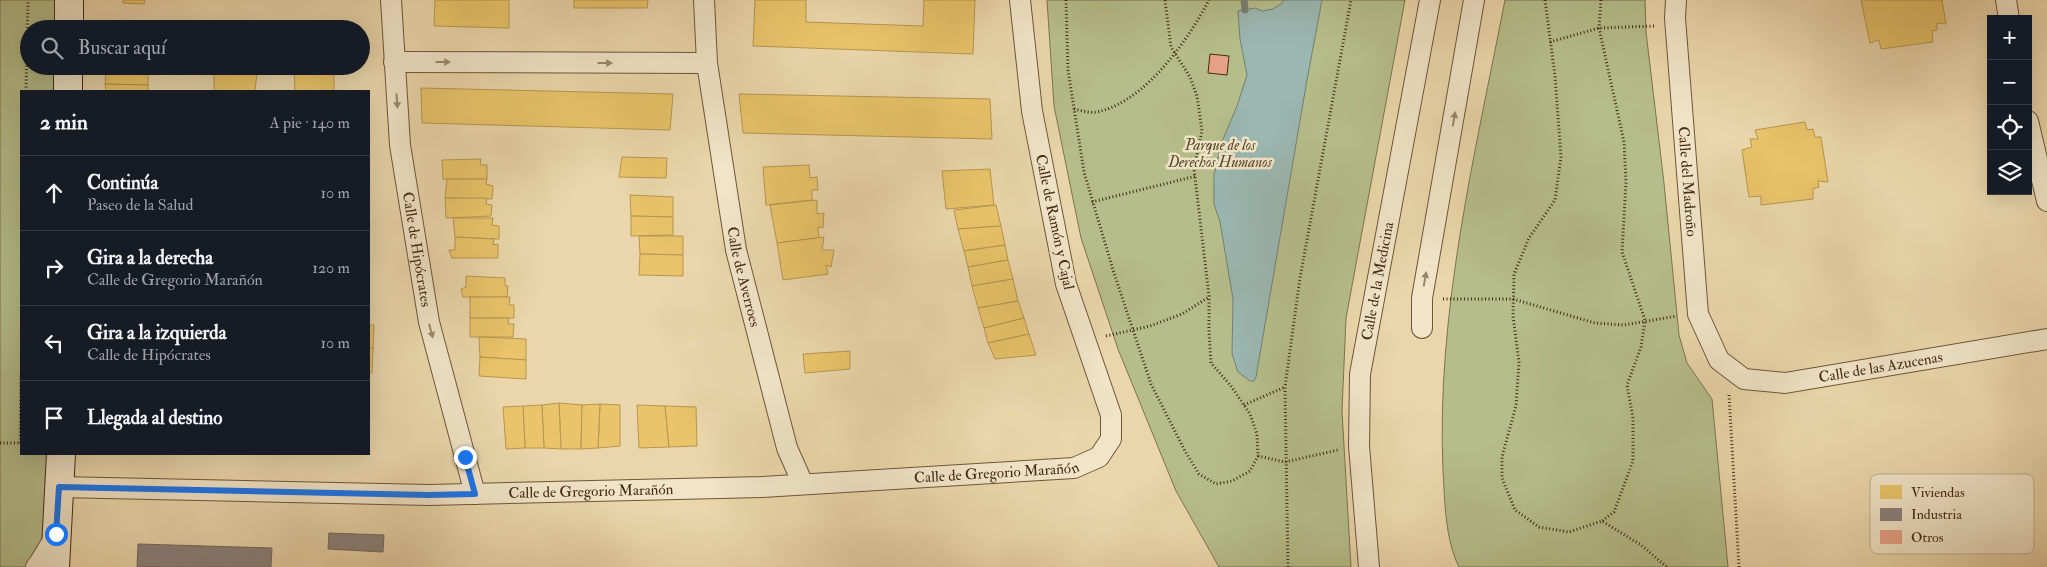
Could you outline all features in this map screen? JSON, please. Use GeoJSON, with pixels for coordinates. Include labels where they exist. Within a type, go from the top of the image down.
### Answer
{"type":"FeatureCollection","features":[{"type":"Feature","properties":{"kind":"street"},"geometry":{"type":"LineString","coordinates":[[69,0],[69,20]]}},
{"type":"Feature","properties":{"kind":"street","name":"Calle de Hipócrates"},"geometry":{"type":"LineString","coordinates":[[391,0],[400,145],[429,322],[475,494]]}},
{"type":"Feature","properties":{"kind":"street","name":"Calle de Averroes"},"geometry":{"type":"LineString","coordinates":[[704,0],[707,63],[736,250],[788,448],[803,484]]}},
{"type":"Feature","properties":{"kind":"street","name":"Calle de Ramón y Cajal"},"geometry":{"type":"LineString","coordinates":[[1020,0],[1034,121],[1066,284],[1111,415],[1111,440]]}},
{"type":"Feature","properties":{"kind":"street","name":"Calle de la Medicina"},"geometry":{"type":"LineString","coordinates":[[1369,567],[1360,446],[1360,374],[1430,0]]}},
{"type":"Feature","properties":{"kind":"street"},"geometry":{"type":"LineString","coordinates":[[1422,328],[1422,298],[1474,0]]}},
{"type":"Feature","properties":{"kind":"street","name":"Calle del Madroño"},"geometry":{"type":"LineString","coordinates":[[1676,0],[1675,25],[1698,314],[1723,363]]}},
{"type":"Feature","properties":{"kind":"street"},"geometry":{"type":"LineString","coordinates":[[2006,0],[2008,15]]}},
{"type":"Feature","properties":{"kind":"street"},"geometry":{"type":"LineString","coordinates":[[394,62],[707,63]]}},
{"type":"Feature","properties":{"kind":"street"},"geometry":{"type":"LineString","coordinates":[[68,75],[68,90]]}},
{"type":"Feature","properties":{"kind":"street"},"geometry":{"type":"LineString","coordinates":[[2032,138],[2047,201]]}},
{"type":"Feature","properties":{"kind":"street","name":"Calle de las Azucenas"},"geometry":{"type":"LineString","coordinates":[[1723,363],[1744,379],[1785,383],[2047,338]]}},
{"type":"Feature","properties":{"kind":"street","name":"Calle de Gregorio Marañón"},"geometry":{"type":"LineString","coordinates":[[59,487],[419,495],[803,484],[1074,468],[1099,457],[1111,440]]}},
{"type":"Feature","properties":{"kind":"street"},"geometry":{"type":"LineString","coordinates":[[55,567],[61,455]]}},
{"type":"Feature","properties":{"kind":"street"},"geometry":{"type":"LineString","coordinates":[[36,567],[56,534]]}},
{"type":"Feature","properties":{"kind":"path"},"geometry":{"type":"LineString","coordinates":[[28,0],[28,20]]}},
{"type":"Feature","properties":{"kind":"path"},"geometry":{"type":"LineString","coordinates":[[1066,0],[1068,70],[1084,172],[1092,202],[1151,384],[1185,451],[1199,474],[1216,484],[1232,482],[1250,471],[1258,456],[1257,434],[1250,414],[1244,404],[1211,363],[1209,296],[1194,169],[1202,131],[1198,96],[1190,77],[1171,48],[1164,0]]}},
{"type":"Feature","properties":{"kind":"path"},"geometry":{"type":"LineString","coordinates":[[1074,109],[1090,113],[1101,112],[1144,88],[1192,32],[1210,0]]}},
{"type":"Feature","properties":{"kind":"path"},"geometry":{"type":"LineString","coordinates":[[1288,567],[1285,387],[1300,278],[1351,0]]}},
{"type":"Feature","properties":{"kind":"path"},"geometry":{"type":"LineString","coordinates":[[1545,0],[1561,157],[1555,200],[1529,238],[1514,274],[1513,316],[1519,362],[1516,406],[1502,458],[1502,478],[1515,510],[1539,527],[1569,532],[1602,521],[1614,512],[1633,462],[1633,418],[1627,385],[1641,347],[1645,320],[1622,252],[1626,182],[1624,142],[1600,28],[1601,0]]}},
{"type":"Feature","properties":{"kind":"path"},"geometry":{"type":"LineString","coordinates":[[1550,42],[1600,28],[1675,25]]}},
{"type":"Feature","properties":{"kind":"path"},"geometry":{"type":"LineString","coordinates":[[26,75],[26,90]]}},
{"type":"Feature","properties":{"kind":"path"},"geometry":{"type":"LineString","coordinates":[[1092,202],[1196,176]]}},
{"type":"Feature","properties":{"kind":"path"},"geometry":{"type":"LineString","coordinates":[[1086,341],[1133,330],[1182,314],[1209,296]]}},
{"type":"Feature","properties":{"kind":"path"},"geometry":{"type":"LineString","coordinates":[[1422,298],[1513,299],[1594,323],[1624,324],[1698,314]]}},
{"type":"Feature","properties":{"kind":"path"},"geometry":{"type":"LineString","coordinates":[[1723,363],[1739,567]]}},
{"type":"Feature","properties":{"kind":"path"},"geometry":{"type":"LineString","coordinates":[[1244,404],[1285,387]]}},
{"type":"Feature","properties":{"kind":"path"},"geometry":{"type":"LineString","coordinates":[[0,443],[20,444]]}},
{"type":"Feature","properties":{"kind":"path"},"geometry":{"type":"LineString","coordinates":[[1258,456],[1285,462],[1360,446]]}},
{"type":"Feature","properties":{"kind":"path"},"geometry":{"type":"LineString","coordinates":[[1602,521],[1641,545],[1668,567]]}},
{"type":"Feature","properties":{"kind":"green space"},"geometry":{"type":"Polygon","coordinates":[[[0,0],[58,0],[57,20],[20,20],[20,75],[56,75],[55,90],[20,90],[20,455],[50,455],[44,543],[26,567],[0,567],[0,0]]]}},
{"type":"Feature","properties":{"kind":"green space","name":"Parque de los Derechos Humanos"},"geometry":{"type":"Polygon","coordinates":[[[1047,0],[1405,0],[1346,318],[1342,411],[1351,567],[1219,567],[1176,491],[1118,349],[1081,238],[1054,106],[1047,0]]]}},
{"type":"Feature","properties":{"kind":"green space"},"geometry":{"type":"Polygon","coordinates":[[[1505,0],[1645,0],[1646,32],[1664,183],[1679,335],[1687,363],[1712,399],[1728,567],[1459,567],[1454,556],[1446,520],[1443,471],[1442,411],[1446,352],[1460,234],[1505,0]]]}},
{"type":"Feature","properties":{"kind":"water"},"geometry":{"type":"Polygon","coordinates":[[[1284,0],[1322,0],[1256,377],[1254,381],[1250,381],[1238,372],[1232,354],[1233,299],[1220,222],[1214,204],[1214,175],[1221,144],[1237,106],[1247,75],[1240,39],[1238,11],[1255,8],[1262,11],[1273,9],[1284,0]]]}},
{"type":"Feature","properties":{"kind":"building: Viviendas"},"geometry":{"type":"Polygon","coordinates":[[[123,0],[145,0],[144,4],[123,3],[123,0]]]}},
{"type":"Feature","properties":{"kind":"building: Viviendas"},"geometry":{"type":"Polygon","coordinates":[[[435,0],[509,0],[509,28],[434,26],[435,0]]]}},
{"type":"Feature","properties":{"kind":"building: Viviendas"},"geometry":{"type":"Polygon","coordinates":[[[574,0],[648,0],[647,8],[574,8],[574,0]]]}},
{"type":"Feature","properties":{"kind":"building: Viviendas"},"geometry":{"type":"Polygon","coordinates":[[[755,0],[806,0],[806,22],[923,26],[924,0],[975,0],[973,54],[753,46],[755,0]]]}},
{"type":"Feature","properties":{"kind":"building: Viviendas"},"geometry":{"type":"Polygon","coordinates":[[[1861,0],[1942,0],[1946,24],[1937,23],[1937,30],[1932,31],[1933,42],[1881,49],[1879,40],[1870,43],[1861,0]]]}},
{"type":"Feature","properties":{"kind":"building: Viviendas"},"geometry":{"type":"Polygon","coordinates":[[[106,75],[148,75],[148,85],[105,84],[106,75]]]}},
{"type":"Feature","properties":{"kind":"building: Viviendas"},"geometry":{"type":"Polygon","coordinates":[[[214,75],[257,75],[255,90],[214,90],[214,75]]]}},
{"type":"Feature","properties":{"kind":"building: Viviendas"},"geometry":{"type":"Polygon","coordinates":[[[294,75],[334,75],[334,90],[295,90],[294,75]]]}},
{"type":"Feature","properties":{"kind":"building: Viviendas"},"geometry":{"type":"Polygon","coordinates":[[[105,84],[148,85],[148,90],[106,90],[105,84]]]}},
{"type":"Feature","properties":{"kind":"building: Viviendas"},"geometry":{"type":"Polygon","coordinates":[[[421,88],[673,94],[670,130],[422,123],[421,88]]]}},
{"type":"Feature","properties":{"kind":"building: Viviendas"},"geometry":{"type":"Polygon","coordinates":[[[739,94],[990,99],[992,139],[743,133],[739,94]]]}},
{"type":"Feature","properties":{"kind":"building: Viviendas"},"geometry":{"type":"Polygon","coordinates":[[[1805,122],[1807,130],[1813,129],[1815,137],[1821,137],[1828,182],[1818,181],[1819,187],[1813,189],[1813,199],[1761,205],[1761,196],[1749,197],[1742,150],[1752,147],[1750,139],[1758,139],[1755,130],[1805,122]]]}},
{"type":"Feature","properties":{"kind":"building: Viviendas"},"geometry":{"type":"Polygon","coordinates":[[[622,157],[667,158],[666,178],[619,177],[622,157]]]}},
{"type":"Feature","properties":{"kind":"building: Viviendas"},"geometry":{"type":"Polygon","coordinates":[[[481,159],[480,165],[487,165],[487,179],[443,179],[442,160],[481,159]]]}},
{"type":"Feature","properties":{"kind":"building: Viviendas"},"geometry":{"type":"Polygon","coordinates":[[[809,165],[810,178],[817,177],[818,190],[812,190],[812,200],[766,205],[763,167],[809,165]]]}},
{"type":"Feature","properties":{"kind":"building: Viviendas"},"geometry":{"type":"Polygon","coordinates":[[[990,169],[994,205],[946,209],[942,171],[990,169]]]}},
{"type":"Feature","properties":{"kind":"building: Viviendas"},"geometry":{"type":"Polygon","coordinates":[[[447,179],[487,179],[486,184],[493,186],[492,199],[445,198],[447,179]]]}},
{"type":"Feature","properties":{"kind":"building: Viviendas"},"geometry":{"type":"Polygon","coordinates":[[[630,195],[673,197],[673,217],[631,216],[630,195]]]}},
{"type":"Feature","properties":{"kind":"building: Viviendas"},"geometry":{"type":"Polygon","coordinates":[[[445,198],[487,198],[486,204],[492,205],[491,216],[446,218],[445,198]]]}},
{"type":"Feature","properties":{"kind":"building: Viviendas"},"geometry":{"type":"Polygon","coordinates":[[[817,200],[817,214],[824,213],[823,228],[818,227],[819,238],[777,243],[770,205],[817,200]]]}},
{"type":"Feature","properties":{"kind":"building: Viviendas"},"geometry":{"type":"Polygon","coordinates":[[[996,205],[1001,226],[958,229],[954,210],[996,205]]]}},
{"type":"Feature","properties":{"kind":"building: Viviendas"},"geometry":{"type":"Polygon","coordinates":[[[631,216],[673,217],[673,235],[631,236],[631,216]]]}},
{"type":"Feature","properties":{"kind":"building: Viviendas"},"geometry":{"type":"Polygon","coordinates":[[[453,218],[493,218],[492,225],[499,226],[499,239],[455,237],[453,218]]]}},
{"type":"Feature","properties":{"kind":"building: Viviendas"},"geometry":{"type":"Polygon","coordinates":[[[1001,226],[1005,245],[964,251],[958,229],[1001,226]]]}},
{"type":"Feature","properties":{"kind":"building: Viviendas"},"geometry":{"type":"Polygon","coordinates":[[[639,236],[683,236],[683,255],[640,254],[639,236]]]}},
{"type":"Feature","properties":{"kind":"building: Viviendas"},"geometry":{"type":"Polygon","coordinates":[[[455,237],[494,239],[493,245],[498,244],[498,258],[452,258],[449,250],[455,250],[455,237]]]}},
{"type":"Feature","properties":{"kind":"building: Viviendas"},"geometry":{"type":"Polygon","coordinates":[[[824,237],[822,250],[834,250],[831,267],[826,265],[828,274],[783,280],[777,243],[824,237]]]}},
{"type":"Feature","properties":{"kind":"building: Viviendas"},"geometry":{"type":"Polygon","coordinates":[[[1005,245],[1008,260],[968,267],[964,251],[1005,245]]]}},
{"type":"Feature","properties":{"kind":"building: Viviendas"},"geometry":{"type":"Polygon","coordinates":[[[640,254],[683,255],[683,276],[639,275],[640,254]]]}},
{"type":"Feature","properties":{"kind":"building: Viviendas"},"geometry":{"type":"Polygon","coordinates":[[[1008,260],[1013,279],[972,286],[968,267],[1008,260]]]}},
{"type":"Feature","properties":{"kind":"building: Viviendas"},"geometry":{"type":"Polygon","coordinates":[[[466,276],[505,278],[505,286],[508,286],[507,297],[463,297],[461,289],[466,287],[466,276]]]}},
{"type":"Feature","properties":{"kind":"building: Viviendas"},"geometry":{"type":"Polygon","coordinates":[[[1013,279],[1018,301],[978,308],[972,286],[1013,279]]]}},
{"type":"Feature","properties":{"kind":"building: Viviendas"},"geometry":{"type":"Polygon","coordinates":[[[470,297],[510,297],[509,305],[514,305],[514,318],[470,318],[470,297]]]}},
{"type":"Feature","properties":{"kind":"building: Viviendas"},"geometry":{"type":"Polygon","coordinates":[[[1018,301],[1024,318],[984,328],[978,308],[1018,301]]]}},
{"type":"Feature","properties":{"kind":"building: Viviendas"},"geometry":{"type":"Polygon","coordinates":[[[470,318],[509,318],[508,324],[514,324],[513,337],[470,337],[470,318]]]}},
{"type":"Feature","properties":{"kind":"building: Viviendas"},"geometry":{"type":"Polygon","coordinates":[[[1024,318],[1029,334],[988,343],[984,328],[1024,318]]]}},
{"type":"Feature","properties":{"kind":"building: Viviendas"},"geometry":{"type":"Polygon","coordinates":[[[370,325],[374,325],[373,348],[370,349],[370,325]]]}},
{"type":"Feature","properties":{"kind":"building: Viviendas"},"geometry":{"type":"Polygon","coordinates":[[[1029,334],[1036,355],[995,359],[988,343],[1029,334]]]}},
{"type":"Feature","properties":{"kind":"building: Viviendas"},"geometry":{"type":"Polygon","coordinates":[[[479,337],[526,339],[526,360],[480,357],[479,337]]]}},
{"type":"Feature","properties":{"kind":"building: Viviendas"},"geometry":{"type":"Polygon","coordinates":[[[373,348],[372,373],[370,373],[370,349],[373,348]]]}},
{"type":"Feature","properties":{"kind":"building: Viviendas"},"geometry":{"type":"Polygon","coordinates":[[[850,351],[850,369],[805,373],[803,354],[850,351]]]}},
{"type":"Feature","properties":{"kind":"building: Viviendas"},"geometry":{"type":"Polygon","coordinates":[[[480,357],[526,360],[526,379],[479,376],[480,357]]]}},
{"type":"Feature","properties":{"kind":"building: Viviendas"},"geometry":{"type":"Polygon","coordinates":[[[559,403],[582,405],[581,449],[561,449],[559,403]]]}},
{"type":"Feature","properties":{"kind":"building: Viviendas"},"geometry":{"type":"Polygon","coordinates":[[[559,403],[561,449],[544,448],[542,405],[559,403]]]}},
{"type":"Feature","properties":{"kind":"building: Viviendas"},"geometry":{"type":"Polygon","coordinates":[[[600,404],[620,405],[620,446],[598,448],[600,404]]]}},
{"type":"Feature","properties":{"kind":"building: Viviendas"},"geometry":{"type":"Polygon","coordinates":[[[600,404],[598,448],[581,449],[582,405],[600,404]]]}},
{"type":"Feature","properties":{"kind":"building: Viviendas"},"geometry":{"type":"Polygon","coordinates":[[[542,405],[544,448],[525,448],[523,406],[542,405]]]}},
{"type":"Feature","properties":{"kind":"building: Viviendas"},"geometry":{"type":"Polygon","coordinates":[[[637,405],[665,406],[669,447],[639,448],[637,405]]]}},
{"type":"Feature","properties":{"kind":"building: Viviendas"},"geometry":{"type":"Polygon","coordinates":[[[523,406],[525,448],[506,449],[503,407],[523,406]]]}},
{"type":"Feature","properties":{"kind":"building: Viviendas"},"geometry":{"type":"Polygon","coordinates":[[[665,406],[696,407],[697,446],[669,447],[665,406]]]}},
{"type":"Feature","properties":{"kind":"building: Industria"},"geometry":{"type":"Polygon","coordinates":[[[329,533],[384,535],[383,552],[328,549],[329,533]]]}},
{"type":"Feature","properties":{"kind":"building: Industria"},"geometry":{"type":"Polygon","coordinates":[[[138,544],[272,548],[271,567],[137,567],[138,544]]]}},
{"type":"Feature","properties":{"kind":"building: Otros"},"geometry":{"type":"Polygon","coordinates":[[[1210,54],[1229,56],[1227,75],[1208,73],[1210,54]]]}},
{"type":"Feature","properties":{"kind":"waterway"},"geometry":{"type":"LineString","coordinates":[[1244,0],[1245,10]]}},
{"type":"Feature","properties":{"kind":"route"},"geometry":{"type":"LineString","coordinates":[[56,534],[59,487],[428,495],[475,494],[465,457]]}}]}
